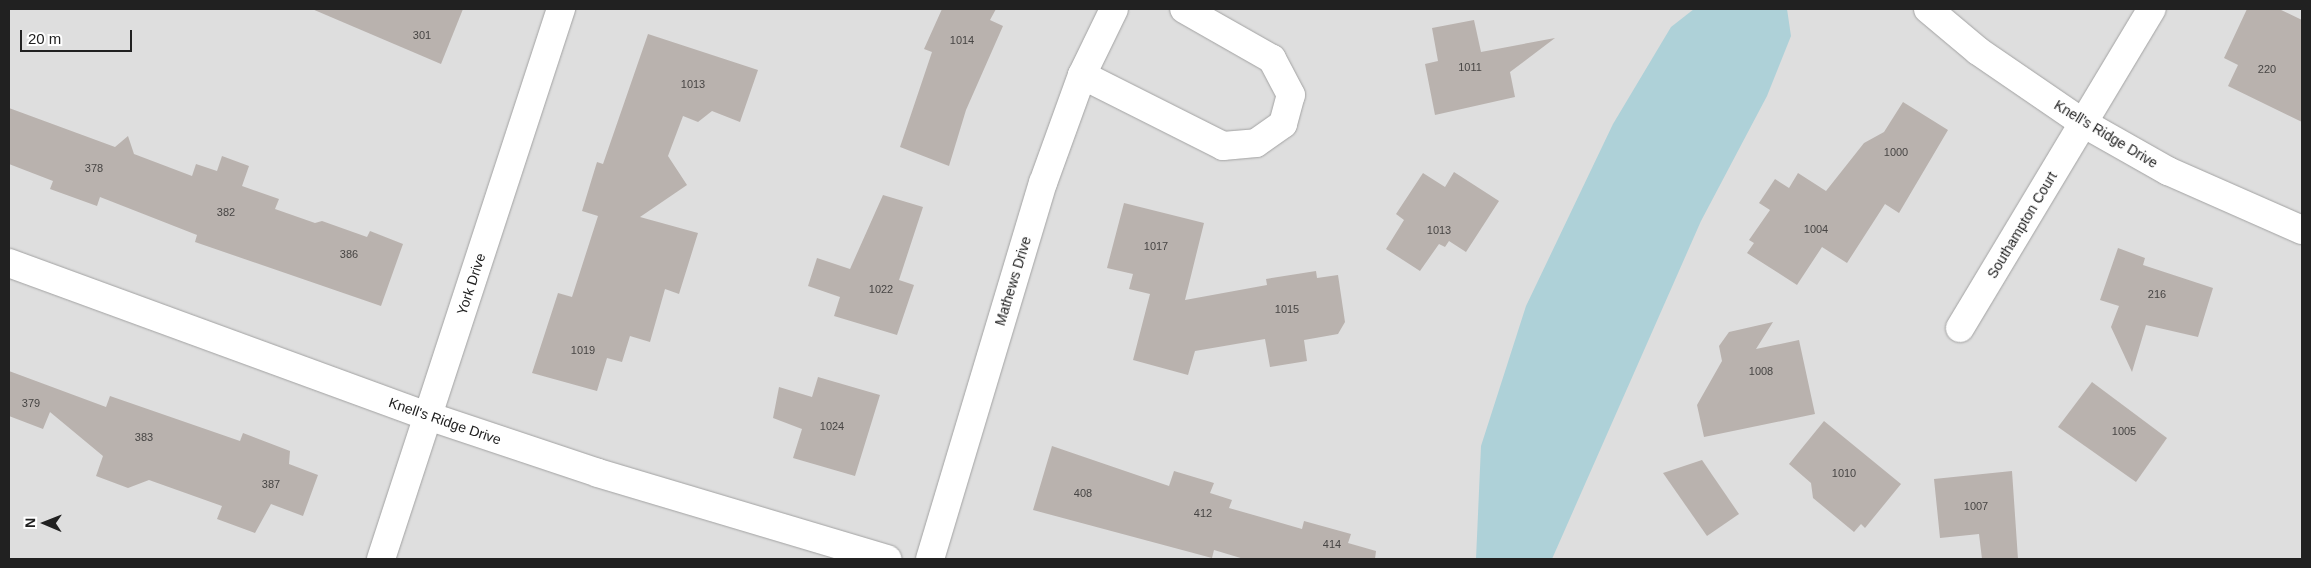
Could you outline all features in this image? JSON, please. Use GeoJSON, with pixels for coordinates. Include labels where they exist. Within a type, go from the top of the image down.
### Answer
{"type":"FeatureCollection","features":[{"type":"Feature","properties":{"kind":"street","name":"York Drive"},"geometry":{"type":"LineString","coordinates":[[381,559],[561,9]]}},
{"type":"Feature","properties":{"kind":"street","name":"Mathews Drive"},"geometry":{"type":"LineString","coordinates":[[930,559],[1043,183],[1082,75],[1114,9]]}},
{"type":"Feature","properties":{"kind":"street"},"geometry":{"type":"LineString","coordinates":[[1082,75],[1223,146],[1256,142],[1283,124],[1291,95],[1272,59],[1184,9]]}},
{"type":"Feature","properties":{"kind":"street","name":"Knell's Ridge Drive"},"geometry":{"type":"LineString","coordinates":[[1928,9],[1978,51],[2084,123],[2168,171],[2302,230]]}},
{"type":"Feature","properties":{"kind":"street","name":"Southampton Court"},"geometry":{"type":"LineString","coordinates":[[1960,328],[2152,9]]}},
{"type":"Feature","properties":{"kind":"street","name":"Knell's Ridge Drive"},"geometry":{"type":"LineString","coordinates":[[9,262],[428,416],[598,473],[887,559]]}},
{"type":"Feature","properties":{"kind":"shaded area"},"geometry":{"type":"Polygon","coordinates":[[[9,9],[2302,9],[2302,559],[9,559],[9,9]]]}},
{"type":"Feature","properties":{"kind":"water"},"geometry":{"type":"Polygon","coordinates":[[[1694,9],[1787,9],[1791,36],[1767,96],[1701,221],[1552,559],[1476,559],[1481,446],[1526,306],[1613,124],[1671,27],[1694,9]]]}},
{"type":"Feature","properties":{"kind":"building"},"geometry":{"type":"Polygon","coordinates":[[[312,9],[463,9],[441,64],[312,9]]]}},
{"type":"Feature","properties":{"kind":"building"},"geometry":{"type":"Polygon","coordinates":[[[942,9],[996,9],[990,20],[1003,26],[966,110],[949,166],[900,147],[932,52],[924,49],[942,9]]]}},
{"type":"Feature","properties":{"kind":"building"},"geometry":{"type":"Polygon","coordinates":[[[2247,9],[2279,9],[2302,20],[2302,122],[2228,86],[2238,65],[2224,58],[2247,9]]]}},
{"type":"Feature","properties":{"kind":"building"},"geometry":{"type":"Polygon","coordinates":[[[1474,20],[1481,52],[1555,38],[1510,72],[1515,97],[1435,115],[1425,64],[1438,61],[1432,28],[1474,20]]]}},
{"type":"Feature","properties":{"kind":"building"},"geometry":{"type":"Polygon","coordinates":[[[648,34],[758,70],[740,122],[712,111],[698,122],[683,116],[668,156],[687,185],[640,217],[698,233],[679,294],[665,289],[650,342],[630,336],[622,362],[607,358],[597,391],[532,373],[558,293],[572,297],[598,216],[582,211],[597,162],[603,164],[648,34]]]}},
{"type":"Feature","properties":{"kind":"building"},"geometry":{"type":"Polygon","coordinates":[[[1903,102],[1948,130],[1899,213],[1885,204],[1847,263],[1822,247],[1797,285],[1747,253],[1754,243],[1749,240],[1770,210],[1759,203],[1775,179],[1789,188],[1798,173],[1826,191],[1864,143],[1884,132],[1903,102]]]}},
{"type":"Feature","properties":{"kind":"building"},"geometry":{"type":"Polygon","coordinates":[[[9,108],[115,147],[128,136],[134,154],[192,176],[196,164],[217,171],[222,156],[249,166],[242,186],[279,199],[275,209],[315,223],[322,221],[367,237],[370,231],[403,244],[381,306],[195,242],[197,235],[100,197],[97,206],[50,189],[53,181],[9,164],[9,108]]]}},
{"type":"Feature","properties":{"kind":"building"},"geometry":{"type":"Polygon","coordinates":[[[1454,172],[1499,201],[1466,252],[1449,241],[1445,247],[1439,244],[1420,271],[1386,249],[1404,220],[1396,214],[1423,173],[1445,187],[1454,172]]]}},
{"type":"Feature","properties":{"kind":"building"},"geometry":{"type":"Polygon","coordinates":[[[883,195],[923,207],[899,280],[914,285],[897,335],[834,316],[840,297],[808,286],[817,258],[850,269],[883,195]]]}},
{"type":"Feature","properties":{"kind":"building"},"geometry":{"type":"Polygon","coordinates":[[[1124,203],[1204,223],[1185,300],[1267,285],[1266,279],[1316,271],[1317,278],[1338,275],[1345,322],[1338,334],[1304,340],[1307,361],[1270,367],[1265,339],[1195,351],[1188,375],[1133,360],[1150,294],[1129,289],[1133,274],[1107,268],[1124,203]]]}},
{"type":"Feature","properties":{"kind":"building"},"geometry":{"type":"Polygon","coordinates":[[[2118,248],[2145,258],[2143,265],[2213,288],[2198,337],[2146,325],[2132,372],[2111,327],[2119,306],[2100,300],[2118,248]]]}},
{"type":"Feature","properties":{"kind":"building"},"geometry":{"type":"Polygon","coordinates":[[[1773,322],[1756,349],[1799,340],[1815,414],[1704,437],[1697,405],[1722,361],[1719,346],[1729,332],[1773,322]]]}},
{"type":"Feature","properties":{"kind":"building"},"geometry":{"type":"Polygon","coordinates":[[[9,371],[106,407],[110,396],[240,441],[243,433],[290,451],[289,464],[318,475],[303,516],[271,504],[255,533],[217,519],[222,506],[149,480],[128,488],[96,476],[103,456],[50,412],[43,429],[9,416],[9,371]]]}},
{"type":"Feature","properties":{"kind":"building"},"geometry":{"type":"Polygon","coordinates":[[[818,377],[880,395],[855,476],[793,458],[802,429],[773,418],[779,387],[812,397],[818,377]]]}},
{"type":"Feature","properties":{"kind":"building"},"geometry":{"type":"Polygon","coordinates":[[[2092,382],[2167,438],[2136,482],[2058,427],[2092,382]]]}},
{"type":"Feature","properties":{"kind":"building"},"geometry":{"type":"Polygon","coordinates":[[[1824,421],[1901,484],[1865,528],[1861,524],[1854,532],[1813,498],[1811,483],[1789,464],[1824,421]]]}},
{"type":"Feature","properties":{"kind":"building"},"geometry":{"type":"Polygon","coordinates":[[[1052,446],[1169,486],[1174,471],[1214,483],[1210,493],[1232,500],[1229,508],[1302,529],[1304,521],[1351,534],[1348,543],[1376,551],[1375,559],[1244,559],[1214,550],[1212,558],[1033,510],[1052,446]]]}},
{"type":"Feature","properties":{"kind":"building"},"geometry":{"type":"Polygon","coordinates":[[[1702,460],[1739,514],[1707,536],[1663,473],[1702,460]]]}},
{"type":"Feature","properties":{"kind":"building"},"geometry":{"type":"Polygon","coordinates":[[[2012,471],[2018,559],[1982,559],[1979,534],[1940,538],[1934,479],[2012,471]]]}}]}
